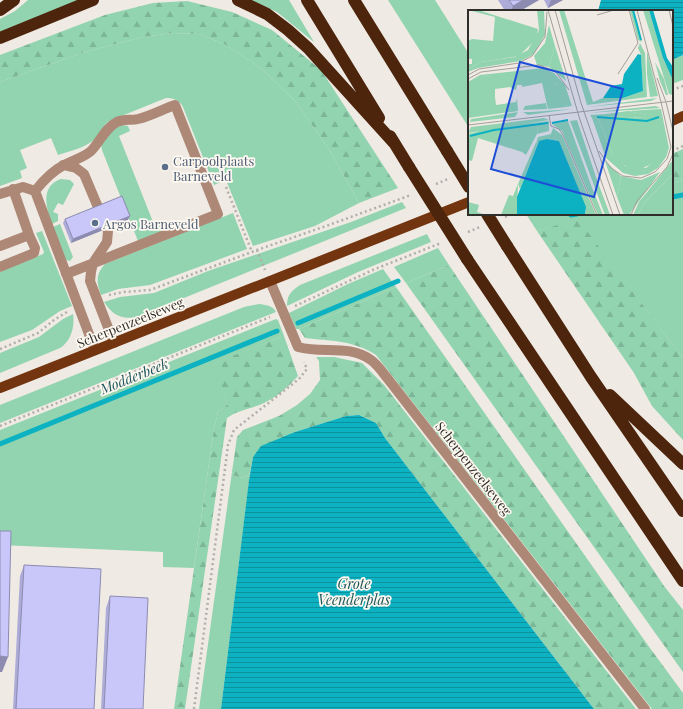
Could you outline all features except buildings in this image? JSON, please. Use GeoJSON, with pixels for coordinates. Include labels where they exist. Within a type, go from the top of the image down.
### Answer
{"type":"FeatureCollection","features":[{"type":"Feature","properties":{"kind":"highway"},"geometry":{"type":"LineString","coordinates":[[0,10],[14,0]]}},
{"type":"Feature","properties":{"kind":"highway"},"geometry":{"type":"LineString","coordinates":[[0,38],[93,0]]}},
{"type":"Feature","properties":{"kind":"highway"},"geometry":{"type":"LineString","coordinates":[[238,0],[267,14],[293,34],[308,48],[394,143]]}},
{"type":"Feature","properties":{"kind":"highway"},"geometry":{"type":"LineString","coordinates":[[307,0],[467,259],[683,581]]}},
{"type":"Feature","properties":{"kind":"highway"},"geometry":{"type":"LineString","coordinates":[[354,0],[468,185]]}},
{"type":"Feature","properties":{"kind":"highway"},"geometry":{"type":"LineString","coordinates":[[485,220],[507,246],[591,377],[683,511]]}},
{"type":"Feature","properties":{"kind":"highway"},"geometry":{"type":"LineString","coordinates":[[591,377],[683,464]]}},
{"type":"Feature","properties":{"kind":"main road"},"geometry":{"type":"LineString","coordinates":[[673,121],[683,116]]}},
{"type":"Feature","properties":{"kind":"main road","name":"Scherpenzeelseweg"},"geometry":{"type":"LineString","coordinates":[[0,388],[468,202]]}},
{"type":"Feature","properties":{"kind":"street"},"geometry":{"type":"LineString","coordinates":[[35,192],[50,174],[63,165],[84,156],[90,151],[109,128],[116,122],[125,119],[136,120],[175,105],[218,214],[66,274]]}},
{"type":"Feature","properties":{"kind":"street"},"geometry":{"type":"LineString","coordinates":[[63,165],[76,168],[84,174],[108,230],[107,242],[93,263],[90,281],[114,343]]}},
{"type":"Feature","properties":{"kind":"street"},"geometry":{"type":"LineString","coordinates":[[0,194],[24,187],[35,192],[94,350]]}},
{"type":"Feature","properties":{"kind":"street"},"geometry":{"type":"LineString","coordinates":[[0,267],[34,253],[34,248],[13,189]]}},
{"type":"Feature","properties":{"kind":"street"},"geometry":{"type":"LineString","coordinates":[[0,246],[29,235]]}},
{"type":"Feature","properties":{"kind":"street"},"geometry":{"type":"LineString","coordinates":[[270,281],[298,347]]}},
{"type":"Feature","properties":{"kind":"street","name":"Scherpenzeelseweg"},"geometry":{"type":"LineString","coordinates":[[298,347],[316,350],[355,352],[372,361],[393,385],[644,709]]}},
{"type":"Feature","properties":{"kind":"path"},"geometry":{"type":"LineString","coordinates":[[673,90],[683,86]]}},
{"type":"Feature","properties":{"kind":"path"},"geometry":{"type":"LineString","coordinates":[[673,150],[683,146]]}},
{"type":"Feature","properties":{"kind":"path"},"geometry":{"type":"LineString","coordinates":[[433,186],[454,176]]}},
{"type":"Feature","properties":{"kind":"path"},"geometry":{"type":"LineString","coordinates":[[226,187],[252,252]]}},
{"type":"Feature","properties":{"kind":"path"},"geometry":{"type":"LineString","coordinates":[[97,300],[117,293],[150,290],[257,250],[336,223],[411,194]]}},
{"type":"Feature","properties":{"kind":"path"},"geometry":{"type":"LineString","coordinates":[[498,220],[510,215]]}},
{"type":"Feature","properties":{"kind":"path"},"geometry":{"type":"LineString","coordinates":[[462,234],[485,220]]}},
{"type":"Feature","properties":{"kind":"path"},"geometry":{"type":"LineString","coordinates":[[0,426],[283,312],[375,269],[441,242]]}},
{"type":"Feature","properties":{"kind":"path"},"geometry":{"type":"LineString","coordinates":[[257,250],[270,281]]}},
{"type":"Feature","properties":{"kind":"path"},"geometry":{"type":"LineString","coordinates":[[0,349],[31,337],[59,317],[79,308]]}},
{"type":"Feature","properties":{"kind":"path"},"geometry":{"type":"LineString","coordinates":[[194,709],[228,445],[234,430],[299,379],[307,369],[298,347]]}},
{"type":"Feature","properties":{"kind":"green space"},"geometry":{"type":"Polygon","coordinates":[[[28,0],[81,0],[0,32],[0,19],[15,11],[28,0]]]}},
{"type":"Feature","properties":{"kind":"green space"},"geometry":{"type":"Polygon","coordinates":[[[251,0],[289,0],[314,42],[277,12],[251,0]]]}},
{"type":"Feature","properties":{"kind":"green space"},"geometry":{"type":"Polygon","coordinates":[[[388,0],[435,0],[468,52],[468,126],[388,0]]]}},
{"type":"Feature","properties":{"kind":"green space"},"geometry":{"type":"Polygon","coordinates":[[[187,1],[232,12],[272,30],[321,70],[398,188],[359,203],[330,151],[296,102],[261,68],[226,45],[199,34],[173,33],[143,37],[85,52],[0,82],[0,55],[105,15],[153,3],[187,1]]]}},
{"type":"Feature","properties":{"kind":"green space"},"geometry":{"type":"Polygon","coordinates":[[[173,33],[199,34],[226,45],[261,68],[296,102],[330,151],[359,203],[315,226],[253,246],[226,180],[214,185],[183,107],[178,101],[169,98],[109,121],[96,138],[78,149],[58,155],[51,138],[20,150],[27,168],[20,171],[22,178],[0,186],[0,82],[85,52],[143,37],[173,33]]]}},
{"type":"Feature","properties":{"kind":"green space"},"geometry":{"type":"Polygon","coordinates":[[[683,55],[683,80],[673,84],[673,60],[683,55]]]}},
{"type":"Feature","properties":{"kind":"green space"},"geometry":{"type":"Polygon","coordinates":[[[122,125],[128,126],[130,131],[119,136],[155,227],[167,222],[164,231],[138,241],[102,150],[101,144],[111,131],[122,125]]]}},
{"type":"Feature","properties":{"kind":"green space"},"geometry":{"type":"Polygon","coordinates":[[[683,149],[683,180],[673,183],[673,154],[683,149]]]}},
{"type":"Feature","properties":{"kind":"green space"},"geometry":{"type":"Polygon","coordinates":[[[61,179],[70,180],[74,184],[63,205],[58,203],[53,212],[58,214],[58,221],[52,224],[47,205],[47,192],[54,182],[61,179]]]}},
{"type":"Feature","properties":{"kind":"green space"},"geometry":{"type":"Polygon","coordinates":[[[683,180],[683,358],[578,220],[537,231],[527,215],[673,215],[673,183],[683,180]]]}},
{"type":"Feature","properties":{"kind":"green space"},"geometry":{"type":"Polygon","coordinates":[[[402,202],[406,208],[137,317],[126,318],[118,316],[104,302],[120,297],[154,293],[208,271],[351,222],[402,202]]]}},
{"type":"Feature","properties":{"kind":"green space"},"geometry":{"type":"Polygon","coordinates":[[[233,213],[247,249],[150,285],[118,289],[101,295],[98,286],[98,275],[105,264],[233,213]]]}},
{"type":"Feature","properties":{"kind":"green space"},"geometry":{"type":"Polygon","coordinates":[[[578,219],[683,358],[683,440],[652,406],[634,373],[537,231],[578,219]]]}},
{"type":"Feature","properties":{"kind":"green space"},"geometry":{"type":"Polygon","coordinates":[[[60,224],[73,257],[70,261],[66,260],[53,227],[60,224]]]}},
{"type":"Feature","properties":{"kind":"green space"},"geometry":{"type":"Polygon","coordinates":[[[42,231],[72,306],[60,311],[32,330],[0,342],[0,272],[43,254],[44,252],[36,233],[42,231]]]}},
{"type":"Feature","properties":{"kind":"green space"},"geometry":{"type":"Polygon","coordinates":[[[427,234],[431,242],[358,272],[287,306],[290,294],[300,285],[427,234]]]}},
{"type":"Feature","properties":{"kind":"green space"},"geometry":{"type":"Polygon","coordinates":[[[438,248],[449,265],[406,283],[394,267],[438,248]]]}},
{"type":"Feature","properties":{"kind":"green space"},"geometry":{"type":"Polygon","coordinates":[[[449,265],[664,586],[683,610],[683,672],[406,283],[449,265]]]}},
{"type":"Feature","properties":{"kind":"green space"},"geometry":{"type":"Polygon","coordinates":[[[383,269],[396,287],[296,329],[289,313],[348,284],[383,269]]]}},
{"type":"Feature","properties":{"kind":"green space"},"geometry":{"type":"Polygon","coordinates":[[[396,287],[683,693],[683,709],[652,709],[376,355],[359,346],[305,338],[299,329],[396,287]]]}},
{"type":"Feature","properties":{"kind":"green space"},"geometry":{"type":"Polygon","coordinates":[[[259,304],[271,307],[276,312],[0,423],[0,405],[244,307],[259,304]]]}},
{"type":"Feature","properties":{"kind":"green space"},"geometry":{"type":"Polygon","coordinates":[[[73,314],[73,329],[64,345],[0,373],[0,353],[39,337],[63,319],[73,314]]]}},
{"type":"Feature","properties":{"kind":"green space"},"geometry":{"type":"Polygon","coordinates":[[[276,319],[278,320],[284,336],[215,363],[227,405],[218,412],[214,428],[194,568],[163,567],[163,552],[0,545],[0,430],[276,319]]]}},
{"type":"Feature","properties":{"kind":"green space"},"geometry":{"type":"Polygon","coordinates":[[[284,336],[298,376],[277,395],[262,404],[235,413],[227,418],[185,709],[174,709],[214,428],[218,412],[227,405],[214,363],[284,336]]]}},
{"type":"Feature","properties":{"kind":"green space"},"geometry":{"type":"Polygon","coordinates":[[[316,357],[334,357],[362,363],[384,385],[636,709],[594,709],[385,438],[376,423],[359,415],[346,416],[295,432],[253,457],[250,473],[245,478],[234,476],[232,472],[237,437],[243,430],[279,416],[297,405],[310,394],[320,380],[319,361],[316,357]]]}},
{"type":"Feature","properties":{"kind":"green space"},"geometry":{"type":"Polygon","coordinates":[[[232,472],[234,476],[245,478],[250,473],[221,709],[199,709],[232,472]]]}},
{"type":"Feature","properties":{"kind":"water"},"geometry":{"type":"Polygon","coordinates":[[[601,0],[683,0],[683,55],[673,60],[673,10],[598,10],[601,0]]]}},
{"type":"Feature","properties":{"kind":"water","name":"Grote Veenderplas"},"geometry":{"type":"Polygon","coordinates":[[[359,415],[376,423],[385,438],[594,709],[221,709],[253,457],[261,446],[295,432],[346,416],[359,415]]]}},
{"type":"Feature","properties":{"kind":"waterway","name":"Modderbeek"},"geometry":{"type":"LineString","coordinates":[[673,197],[683,195]]}},
{"type":"Feature","properties":{"kind":"waterway","name":"Modderbeek"},"geometry":{"type":"LineString","coordinates":[[298,323],[398,281]]}},
{"type":"Feature","properties":{"kind":"waterway","name":"Modderbeek"},"geometry":{"type":"LineString","coordinates":[[0,444],[277,331]]}},
{"type":"Feature","properties":{"kind":"place","name":"Carpoolplaats Barneveld"},"geometry":{"type":"Point","coordinates":[165,167]}},
{"type":"Feature","properties":{"kind":"place","name":"Argos Barneveld"},"geometry":{"type":"Point","coordinates":[95,223]}}]}
